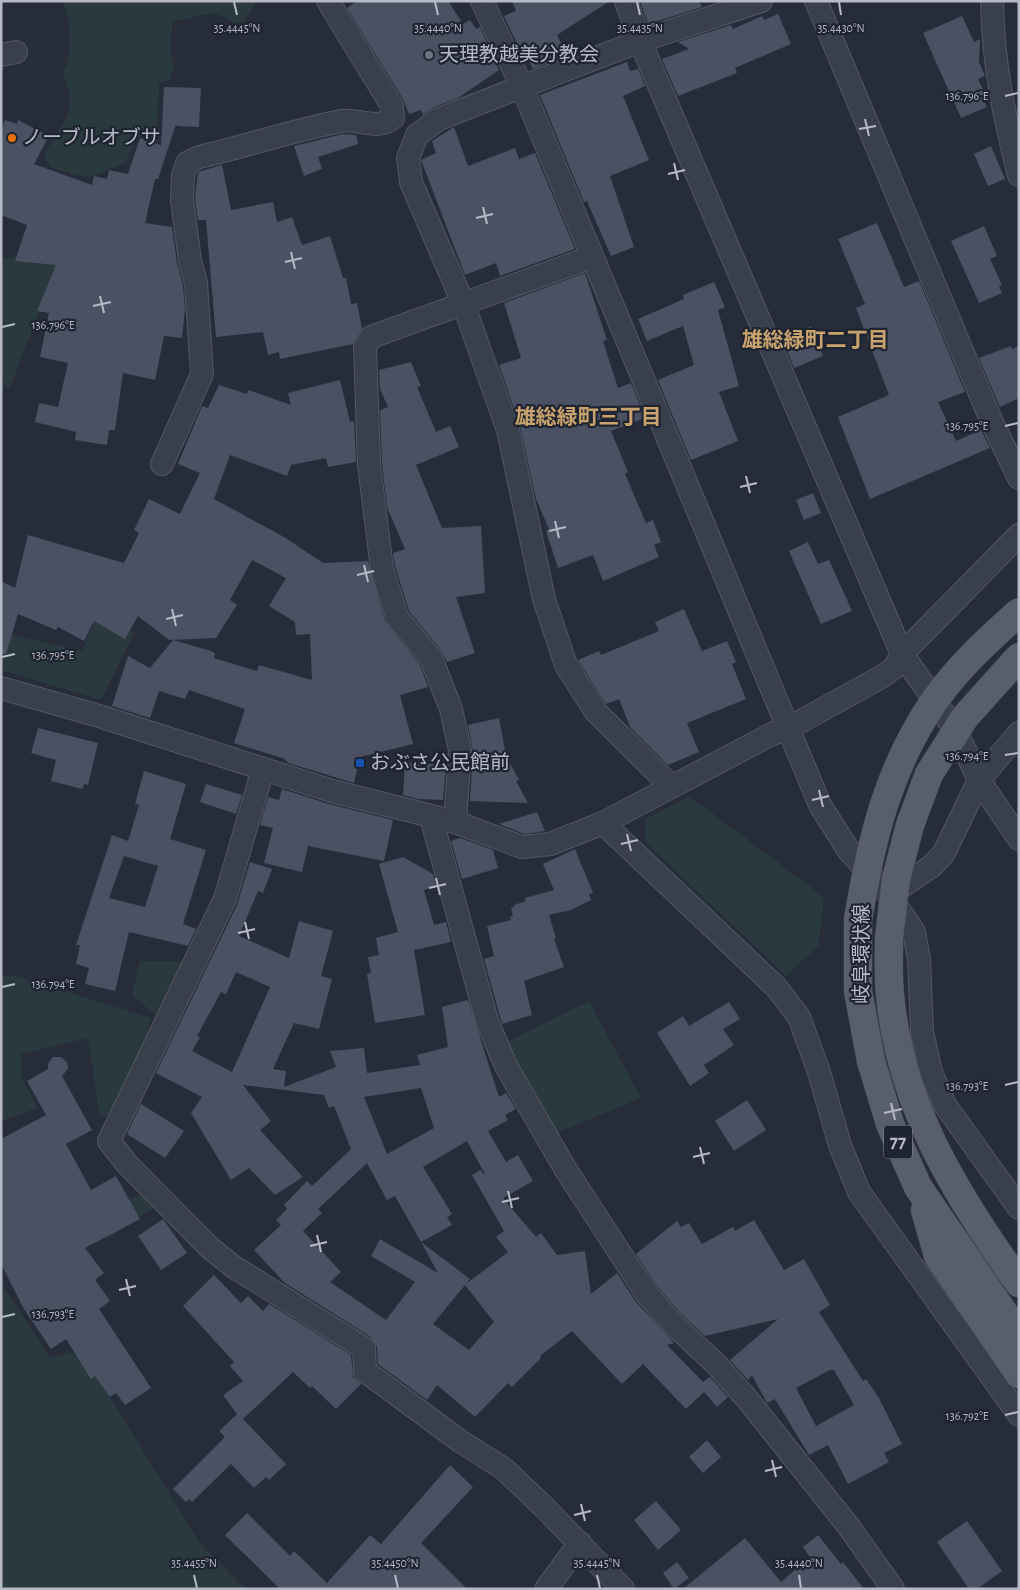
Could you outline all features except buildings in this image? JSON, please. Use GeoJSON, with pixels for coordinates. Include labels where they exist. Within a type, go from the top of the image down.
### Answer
{"type":"FeatureCollection","features":[{"type":"Feature","properties":{"kind":"main road","name":"岐阜環状線"},"geometry":{"type":"LineString","coordinates":[[1019,612],[985,643],[935,700],[900,762],[878,818],[866,868],[858,920],[858,991],[871,1061],[890,1124],[918,1187],[1019,1334]]}},
{"type":"Feature","properties":{"kind":"main road","name":"岐阜環状線"},"geometry":{"type":"LineString","coordinates":[[1019,657],[965,717],[928,774],[910,825],[896,879],[889,938],[890,994],[900,1052],[921,1122],[954,1186],[1019,1283]]}},
{"type":"Feature","properties":{"kind":"main road","name":"77"},"geometry":{"type":"LineString","coordinates":[[954,1186],[1019,1262]]}},
{"type":"Feature","properties":{"kind":"main road","name":"77"},"geometry":{"type":"LineString","coordinates":[[918,1187],[938,1256],[1019,1374]]}},
{"type":"Feature","properties":{"kind":"street"},"geometry":{"type":"LineString","coordinates":[[162,464],[202,374],[196,283],[190,260],[182,200],[183,176],[187,164],[199,157],[344,121],[375,125],[387,123],[393,118],[392,106],[328,1]]}},
{"type":"Feature","properties":{"kind":"street"},"geometry":{"type":"LineString","coordinates":[[482,1],[522,87],[820,804],[849,851],[889,896],[914,932],[919,959],[922,1032],[931,1072],[945,1105],[1019,1208]]}},
{"type":"Feature","properties":{"kind":"street"},"geometry":{"type":"LineString","coordinates":[[626,1],[640,41],[902,654],[956,731],[979,780],[1019,839]]}},
{"type":"Feature","properties":{"kind":"street"},"geometry":{"type":"LineString","coordinates":[[671,786],[596,712],[566,665],[544,599],[508,430],[463,303],[411,182],[408,158],[417,134],[439,119],[640,41],[761,1]]}},
{"type":"Feature","properties":{"kind":"street"},"geometry":{"type":"LineString","coordinates":[[816,1],[991,420],[1019,478]]}},
{"type":"Feature","properties":{"kind":"street"},"geometry":{"type":"LineString","coordinates":[[992,1],[993,44],[1004,117],[1019,175]]}},
{"type":"Feature","properties":{"kind":"street"},"geometry":{"type":"LineString","coordinates":[[455,822],[460,750],[451,709],[431,658],[397,617],[382,569],[369,465],[365,347],[371,338],[592,257]]}},
{"type":"Feature","properties":{"kind":"street"},"geometry":{"type":"LineString","coordinates":[[1,688],[99,716],[332,791],[455,822],[522,847],[550,844],[603,823],[883,676],[895,667],[902,654],[1019,536]]}},
{"type":"Feature","properties":{"kind":"street"},"geometry":{"type":"LineString","coordinates":[[889,896],[932,866],[944,853],[979,780],[1019,733]]}},
{"type":"Feature","properties":{"kind":"street"},"geometry":{"type":"LineString","coordinates":[[262,769],[225,899],[109,1140],[127,1164],[210,1248],[234,1267],[277,1291],[364,1348],[365,1371],[460,1441],[504,1469],[580,1543],[623,1589]]}},
{"type":"Feature","properties":{"kind":"street"},"geometry":{"type":"LineString","coordinates":[[431,817],[487,1022],[506,1066],[566,1170],[646,1293],[673,1324],[716,1364],[748,1400],[849,1528],[893,1589]]}},
{"type":"Feature","properties":{"kind":"street"},"geometry":{"type":"LineString","coordinates":[[603,823],[776,987],[799,1017],[840,1145],[859,1192],[1019,1414]]}},
{"type":"Feature","properties":{"kind":"street"},"geometry":{"type":"LineString","coordinates":[[546,1589],[580,1543]]}},
{"type":"Feature","properties":{"kind":"shaded area"},"geometry":{"type":"Polygon","coordinates":[[[62,1],[264,1],[257,2],[244,22],[235,24],[226,18],[212,14],[173,21],[170,49],[174,67],[170,80],[159,84],[157,133],[151,138],[137,135],[126,162],[89,178],[51,168],[44,157],[69,110],[70,101],[63,73],[70,47],[70,37],[68,18],[62,1]]]}},
{"type":"Feature","properties":{"kind":"shaded area"},"geometry":{"type":"Polygon","coordinates":[[[17,257],[57,265],[9,390],[1,379],[1,259],[17,257]]]}},
{"type":"Feature","properties":{"kind":"shaded area"},"geometry":{"type":"Polygon","coordinates":[[[95,620],[135,632],[101,700],[1,670],[1,632],[82,651],[95,620]]]}},
{"type":"Feature","properties":{"kind":"shaded area"},"geometry":{"type":"Polygon","coordinates":[[[689,796],[824,897],[819,945],[786,976],[646,843],[644,820],[689,796]]]}},
{"type":"Feature","properties":{"kind":"shaded area"},"geometry":{"type":"Polygon","coordinates":[[[140,961],[187,962],[160,1019],[132,995],[140,961]]]}},
{"type":"Feature","properties":{"kind":"shaded area"},"geometry":{"type":"Polygon","coordinates":[[[12,975],[151,1018],[141,1060],[118,1111],[100,1118],[88,1038],[21,1054],[22,1078],[38,1108],[1,1121],[1,976],[12,975]]]}},
{"type":"Feature","properties":{"kind":"shaded area"},"geometry":{"type":"Polygon","coordinates":[[[589,1001],[641,1098],[554,1134],[507,1042],[589,1001]]]}},
{"type":"Feature","properties":{"kind":"shaded area"},"geometry":{"type":"Polygon","coordinates":[[[142,1193],[153,1208],[107,1239],[99,1216],[142,1193]]]}},
{"type":"Feature","properties":{"kind":"shaded area"},"geometry":{"type":"Polygon","coordinates":[[[1,1282],[50,1357],[82,1351],[199,1542],[246,1589],[1,1589],[1,1282]]]}},
{"type":"Feature","properties":{"kind":"place","name":"天理教越美分教会"},"geometry":{"type":"Point","coordinates":[429,55]}},
{"type":"Feature","properties":{"kind":"place","name":"ノーブルオブサ"},"geometry":{"type":"Point","coordinates":[12,138]}},
{"type":"Feature","properties":{"kind":"place","name":"おぶさ公民館前"},"geometry":{"type":"Point","coordinates":[360,763]}},
{"type":"Feature","properties":{"kind":"district","name":"雄総緑町二丁目"},"geometry":{"type":"Point","coordinates":[815,340]}},
{"type":"Feature","properties":{"kind":"district","name":"雄総緑町三丁目"},"geometry":{"type":"Point","coordinates":[588,417]}}]}
